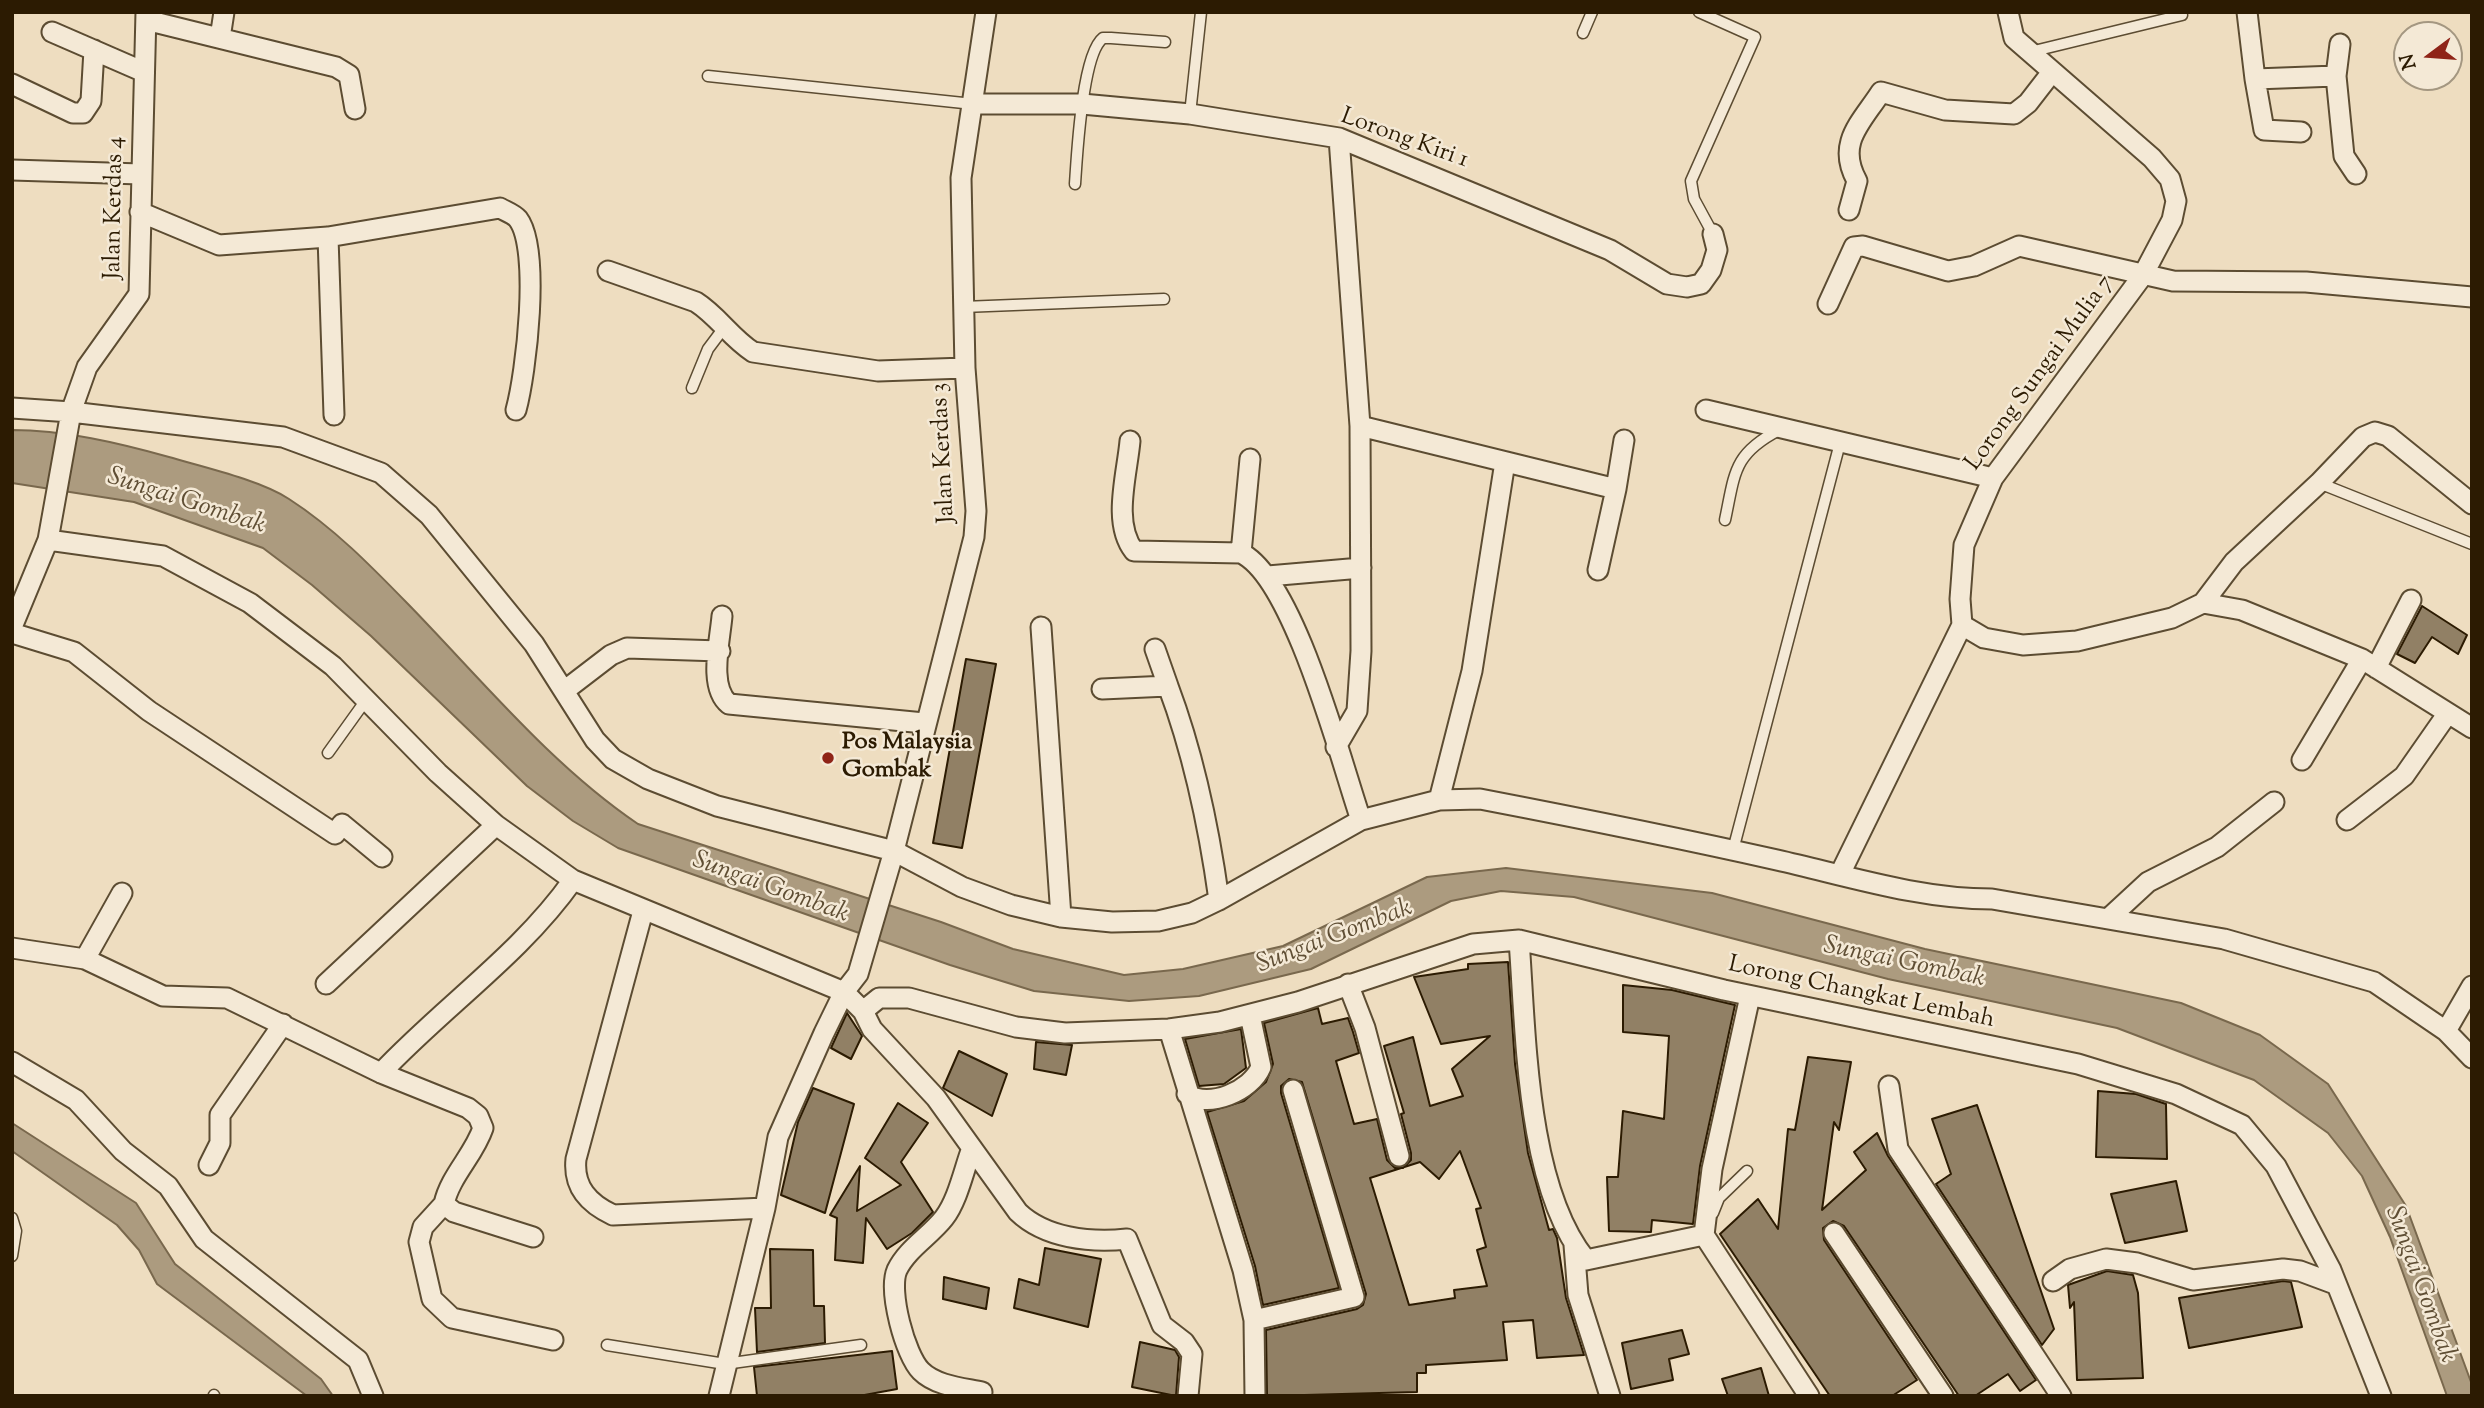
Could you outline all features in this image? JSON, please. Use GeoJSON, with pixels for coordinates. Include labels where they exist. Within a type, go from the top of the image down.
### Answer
{"type":"FeatureCollection","features":[{"type":"Feature","properties":{"kind":"street"},"geometry":{"type":"LineString","coordinates":[[220,38],[224,12]]}},
{"type":"Feature","properties":{"kind":"street","name":"Jalan Kerdas 3"},"geometry":{"type":"LineString","coordinates":[[844,992],[858,974],[886,881],[924,723],[974,537],[976,511],[965,368],[961,178],[986,12]]}},
{"type":"Feature","properties":{"kind":"street","name":"Lorong Sungai Mulia 7"},"geometry":{"type":"LineString","coordinates":[[1962,625],[1964,545],[1993,478],[2143,275],[2172,220],[2176,201],[2169,179],[2152,158],[2014,38],[2008,12]]}},
{"type":"Feature","properties":{"kind":"street"},"geometry":{"type":"LineString","coordinates":[[2247,12],[2250,48],[2264,130],[2301,132]]}},
{"type":"Feature","properties":{"kind":"street"},"geometry":{"type":"LineString","coordinates":[[146,16],[336,67],[349,75],[355,109]]}},
{"type":"Feature","properties":{"kind":"street","name":"Jalan Kerdas 4"},"geometry":{"type":"LineString","coordinates":[[12,627],[48,540],[70,419],[87,367],[139,294],[146,16]]}},
{"type":"Feature","properties":{"kind":"street"},"geometry":{"type":"LineString","coordinates":[[52,33],[144,72]]}},
{"type":"Feature","properties":{"kind":"street"},"geometry":{"type":"LineString","coordinates":[[2340,44],[2336,76],[2344,156],[2356,174]]}},
{"type":"Feature","properties":{"kind":"street"},"geometry":{"type":"LineString","coordinates":[[12,84],[73,113],[83,113],[91,101],[94,50]]}},
{"type":"Feature","properties":{"kind":"street"},"geometry":{"type":"LineString","coordinates":[[1849,210],[1857,181],[1850,169],[1848,143],[1881,92],[1945,110],[2014,114],[2028,103],[2052,72]]}},
{"type":"Feature","properties":{"kind":"street"},"geometry":{"type":"LineString","coordinates":[[2255,79],[2336,76]]}},
{"type":"Feature","properties":{"kind":"street","name":"Lorong Kiri 1"},"geometry":{"type":"LineString","coordinates":[[973,104],[1082,104],[1190,114],[1339,138],[1610,250],[1667,284],[1687,287],[1701,284],[1711,270],[1717,250],[1713,234]]}},
{"type":"Feature","properties":{"kind":"street"},"geometry":{"type":"LineString","coordinates":[[1336,747],[1357,711],[1361,684],[1360,426],[1339,138]]}},
{"type":"Feature","properties":{"kind":"street"},"geometry":{"type":"LineString","coordinates":[[12,170],[141,174]]}},
{"type":"Feature","properties":{"kind":"street"},"geometry":{"type":"LineString","coordinates":[[140,212],[219,245],[328,237],[500,208],[518,218],[527,242],[529,301],[525,372],[516,410]]}},
{"type":"Feature","properties":{"kind":"street"},"geometry":{"type":"LineString","coordinates":[[328,237],[334,415]]}},
{"type":"Feature","properties":{"kind":"street"},"geometry":{"type":"LineString","coordinates":[[1828,304],[1854,247],[1863,246],[1948,271],[1974,266],[2019,246],[2173,281],[2306,282],[2472,296]]}},
{"type":"Feature","properties":{"kind":"street"},"geometry":{"type":"LineString","coordinates":[[608,271],[696,302],[709,310],[723,329],[753,352],[878,371],[965,368]]}},
{"type":"Feature","properties":{"kind":"street"},"geometry":{"type":"LineString","coordinates":[[12,408],[70,419],[283,437],[381,473],[429,515],[534,643],[564,691],[613,759],[648,779],[717,806],[894,851],[983,896],[1061,917],[1112,922],[1158,921],[1192,912],[1219,900],[1361,820],[1438,800],[1480,799],[1733,850],[1954,899],[1992,899],[2224,939],[2374,982],[2445,1031],[2472,1058]]}},
{"type":"Feature","properties":{"kind":"street"},"geometry":{"type":"LineString","coordinates":[[1706,410],[1993,478]]}},
{"type":"Feature","properties":{"kind":"street"},"geometry":{"type":"LineString","coordinates":[[1360,426],[1616,489]]}},
{"type":"Feature","properties":{"kind":"street"},"geometry":{"type":"LineString","coordinates":[[1840,874],[1962,625],[1984,638],[2023,645],[2077,641],[2172,618],[2203,603],[2234,562],[2319,483],[2363,437],[2375,432],[2388,436],[2472,504]]}},
{"type":"Feature","properties":{"kind":"street"},"geometry":{"type":"LineString","coordinates":[[1598,570],[1624,440]]}},
{"type":"Feature","properties":{"kind":"street"},"geometry":{"type":"LineString","coordinates":[[1130,441],[1122,521],[1124,539],[1134,551],[1241,553],[1254,559],[1268,576],[1305,656],[1361,820]]}},
{"type":"Feature","properties":{"kind":"street"},"geometry":{"type":"LineString","coordinates":[[1241,553],[1250,459]]}},
{"type":"Feature","properties":{"kind":"street"},"geometry":{"type":"LineString","coordinates":[[1438,800],[1472,671],[1505,462]]}},
{"type":"Feature","properties":{"kind":"street"},"geometry":{"type":"LineString","coordinates":[[48,540],[163,556],[250,603],[333,666],[438,773],[496,825],[573,880],[844,992],[863,1011],[872,1029],[936,1098],[1018,1212],[1032,1226],[1048,1233],[1112,1241],[1127,1239],[1162,1325],[1184,1342],[1192,1354],[1188,1396]]}},
{"type":"Feature","properties":{"kind":"street"},"geometry":{"type":"LineString","coordinates":[[1268,576],[1361,568]]}},
{"type":"Feature","properties":{"kind":"street"},"geometry":{"type":"LineString","coordinates":[[2302,761],[2411,600]]}},
{"type":"Feature","properties":{"kind":"street"},"geometry":{"type":"LineString","coordinates":[[2203,603],[2242,610],[2369,663],[2472,728]]}},
{"type":"Feature","properties":{"kind":"street"},"geometry":{"type":"LineString","coordinates":[[722,616],[718,684],[722,698],[729,704],[924,723]]}},
{"type":"Feature","properties":{"kind":"street"},"geometry":{"type":"LineString","coordinates":[[1041,627],[1061,917]]}},
{"type":"Feature","properties":{"kind":"street"},"geometry":{"type":"LineString","coordinates":[[12,633],[74,652],[159,718],[335,834],[342,824],[382,857]]}},
{"type":"Feature","properties":{"kind":"street"},"geometry":{"type":"LineString","coordinates":[[564,691],[611,655],[626,648],[720,651]]}},
{"type":"Feature","properties":{"kind":"street"},"geometry":{"type":"LineString","coordinates":[[1156,649],[1180,717],[1201,800],[1219,900]]}},
{"type":"Feature","properties":{"kind":"street"},"geometry":{"type":"LineString","coordinates":[[1102,689],[1168,686]]}},
{"type":"Feature","properties":{"kind":"street"},"geometry":{"type":"LineString","coordinates":[[2347,820],[2404,776],[2448,713]]}},
{"type":"Feature","properties":{"kind":"street"},"geometry":{"type":"LineString","coordinates":[[2109,918],[2148,882],[2217,847],[2274,802]]}},
{"type":"Feature","properties":{"kind":"street"},"geometry":{"type":"LineString","coordinates":[[326,984],[496,825]]}},
{"type":"Feature","properties":{"kind":"street"},"geometry":{"type":"LineString","coordinates":[[381,1073],[415,1037],[549,914],[573,880]]}},
{"type":"Feature","properties":{"kind":"street"},"geometry":{"type":"LineString","coordinates":[[85,960],[122,893]]}},
{"type":"Feature","properties":{"kind":"street"},"geometry":{"type":"LineString","coordinates":[[643,911],[579,1148],[575,1168],[578,1182],[593,1204],[613,1215],[765,1208]]}},
{"type":"Feature","properties":{"kind":"street"},"geometry":{"type":"LineString","coordinates":[[1519,940],[1532,1111],[1559,1215],[1574,1245],[1586,1260],[1704,1235]]}},
{"type":"Feature","properties":{"kind":"street","name":"Lorong Changkat Lembah"},"geometry":{"type":"LineString","coordinates":[[863,1011],[879,998],[909,998],[1016,1027],[1053,1032],[1169,1029],[1250,1015],[1473,944],[1519,940],[1750,996],[2078,1064],[2176,1094],[2242,1125],[2276,1166],[2335,1284],[2381,1396]]}},
{"type":"Feature","properties":{"kind":"street"},"geometry":{"type":"LineString","coordinates":[[12,948],[85,960],[163,996],[227,999],[381,1073],[468,1108],[478,1116],[483,1128],[478,1143],[446,1193],[444,1204],[423,1227],[419,1242],[432,1299],[453,1318],[553,1340]]}},
{"type":"Feature","properties":{"kind":"street"},"geometry":{"type":"LineString","coordinates":[[1348,984],[1365,1028],[1399,1156]]}},
{"type":"Feature","properties":{"kind":"street"},"geometry":{"type":"LineString","coordinates":[[2445,1031],[2472,986]]}},
{"type":"Feature","properties":{"kind":"street"},"geometry":{"type":"LineString","coordinates":[[719,1396],[765,1208],[778,1137],[844,992]]}},
{"type":"Feature","properties":{"kind":"street"},"geometry":{"type":"LineString","coordinates":[[1750,996],[1741,1046],[1720,1129],[1704,1235],[1809,1396]]}},
{"type":"Feature","properties":{"kind":"street"},"geometry":{"type":"LineString","coordinates":[[1187,1094],[1195,1100],[1226,1096],[1258,1074],[1261,1067],[1250,1015]]}},
{"type":"Feature","properties":{"kind":"street"},"geometry":{"type":"LineString","coordinates":[[209,1165],[220,1143],[220,1115],[283,1024]]}},
{"type":"Feature","properties":{"kind":"street"},"geometry":{"type":"LineString","coordinates":[[1169,1029],[1242,1270],[1254,1320],[1255,1396]]}},
{"type":"Feature","properties":{"kind":"street"},"geometry":{"type":"LineString","coordinates":[[12,1062],[76,1100],[123,1151],[168,1186],[204,1239],[358,1360],[373,1396]]}},
{"type":"Feature","properties":{"kind":"street"},"geometry":{"type":"LineString","coordinates":[[1889,1086],[1898,1149],[2061,1396]]}},
{"type":"Feature","properties":{"kind":"street"},"geometry":{"type":"LineString","coordinates":[[1254,1320],[1354,1297],[1293,1090]]}},
{"type":"Feature","properties":{"kind":"street"},"geometry":{"type":"LineString","coordinates":[[972,1148],[946,1216],[906,1256],[896,1271],[894,1296],[908,1349],[922,1372],[943,1384],[982,1392]]}},
{"type":"Feature","properties":{"kind":"street"},"geometry":{"type":"LineString","coordinates":[[444,1204],[454,1212],[533,1237]]}},
{"type":"Feature","properties":{"kind":"street"},"geometry":{"type":"LineString","coordinates":[[1834,1233],[1943,1396]]}},
{"type":"Feature","properties":{"kind":"street"},"geometry":{"type":"LineString","coordinates":[[1574,1245],[1578,1295],[1610,1396]]}},
{"type":"Feature","properties":{"kind":"street"},"geometry":{"type":"LineString","coordinates":[[2053,1282],[2070,1269],[2106,1259],[2137,1263],[2193,1280],[2283,1269],[2300,1271],[2335,1284]]}},
{"type":"Feature","properties":{"kind":"lane"},"geometry":{"type":"LineString","coordinates":[[1190,114],[1200,12]]}},
{"type":"Feature","properties":{"kind":"lane"},"geometry":{"type":"LineString","coordinates":[[1583,33],[1591,12]]}},
{"type":"Feature","properties":{"kind":"lane"},"geometry":{"type":"LineString","coordinates":[[1699,12],[1755,37],[1691,181],[1694,199],[1713,234]]}},
{"type":"Feature","properties":{"kind":"lane"},"geometry":{"type":"LineString","coordinates":[[2029,52],[2182,15]]}},
{"type":"Feature","properties":{"kind":"lane"},"geometry":{"type":"LineString","coordinates":[[1075,184],[1082,104],[1099,41],[1111,38],[1165,42]]}},
{"type":"Feature","properties":{"kind":"lane"},"geometry":{"type":"LineString","coordinates":[[708,76],[973,104]]}},
{"type":"Feature","properties":{"kind":"lane"},"geometry":{"type":"LineString","coordinates":[[963,307],[1164,299]]}},
{"type":"Feature","properties":{"kind":"lane"},"geometry":{"type":"LineString","coordinates":[[692,388],[708,349],[723,329]]}},
{"type":"Feature","properties":{"kind":"lane"},"geometry":{"type":"LineString","coordinates":[[1725,520],[1736,473],[1748,449],[1783,429]]}},
{"type":"Feature","properties":{"kind":"lane"},"geometry":{"type":"LineString","coordinates":[[1733,850],[1840,443]]}},
{"type":"Feature","properties":{"kind":"lane"},"geometry":{"type":"LineString","coordinates":[[2319,483],[2472,544]]}},
{"type":"Feature","properties":{"kind":"lane"},"geometry":{"type":"LineString","coordinates":[[328,752],[366,700]]}},
{"type":"Feature","properties":{"kind":"lane"},"geometry":{"type":"LineString","coordinates":[[1704,1235],[1719,1198],[1747,1171]]}},
{"type":"Feature","properties":{"kind":"lane"},"geometry":{"type":"LineString","coordinates":[[12,1218],[16,1231],[12,1256]]}},
{"type":"Feature","properties":{"kind":"lane"},"geometry":{"type":"LineString","coordinates":[[607,1345],[725,1364],[861,1345]]}},
{"type":"Feature","properties":{"kind":"water","name":"Sungai Gombak"},"geometry":{"type":"Polygon","coordinates":[[[12,430],[71,435],[131,447],[231,475],[277,492],[306,510],[352,548],[547,749],[606,801],[638,824],[941,922],[1013,949],[1124,975],[1183,969],[1283,946],[1427,877],[1506,868],[1712,893],[1925,949],[2181,1003],[2260,1035],[2328,1084],[2406,1206],[2471,1382],[2472,1396],[2447,1396],[2390,1237],[2362,1176],[2328,1133],[2254,1080],[2117,1028],[1888,979],[1574,897],[1501,891],[1451,901],[1311,969],[1199,996],[1129,1001],[1034,991],[950,965],[618,848],[573,821],[527,786],[371,636],[312,585],[263,548],[134,502],[12,483],[12,430]]]}},
{"type":"Feature","properties":{"kind":"water"},"geometry":{"type":"Polygon","coordinates":[[[12,1123],[136,1203],[175,1264],[321,1379],[333,1396],[307,1396],[157,1284],[139,1250],[117,1225],[12,1151],[12,1123]]]}},
{"type":"Feature","properties":{"kind":"building"},"geometry":{"type":"Polygon","coordinates":[[[2422,606],[2467,635],[2458,654],[2432,637],[2415,663],[2397,654],[2422,606]]]}},
{"type":"Feature","properties":{"kind":"building"},"geometry":{"type":"Polygon","coordinates":[[[966,659],[996,664],[962,848],[933,843],[966,659]]]}},
{"type":"Feature","properties":{"kind":"building"},"geometry":{"type":"Polygon","coordinates":[[[1508,962],[1515,1064],[1528,1153],[1549,1230],[1553,1229],[1557,1238],[1566,1298],[1584,1355],[1537,1358],[1533,1320],[1503,1322],[1507,1360],[1426,1365],[1426,1373],[1417,1373],[1417,1392],[1267,1396],[1266,1330],[1357,1309],[1363,1305],[1366,1294],[1302,1082],[1289,1079],[1281,1086],[1281,1093],[1339,1288],[1263,1305],[1255,1266],[1207,1112],[1244,1101],[1266,1082],[1273,1064],[1264,1023],[1318,1008],[1322,1024],[1348,1018],[1359,1053],[1336,1061],[1354,1124],[1377,1119],[1387,1160],[1395,1168],[1401,1168],[1370,1178],[1409,1305],[1455,1298],[1454,1290],[1487,1286],[1477,1250],[1486,1247],[1476,1209],[1481,1208],[1460,1151],[1439,1179],[1420,1162],[1404,1167],[1411,1160],[1411,1153],[1401,1114],[1404,1113],[1384,1046],[1413,1037],[1430,1106],[1463,1096],[1452,1069],[1490,1036],[1441,1044],[1414,977],[1468,969],[1468,964],[1508,962]]]}},
{"type":"Feature","properties":{"kind":"building"},"geometry":{"type":"Polygon","coordinates":[[[1623,985],[1672,990],[1735,1005],[1700,1166],[1693,1224],[1652,1220],[1651,1232],[1609,1231],[1607,1177],[1618,1177],[1623,1111],[1664,1119],[1669,1036],[1623,1032],[1623,985]]]}},
{"type":"Feature","properties":{"kind":"building"},"geometry":{"type":"Polygon","coordinates":[[[847,1013],[862,1036],[851,1059],[831,1048],[847,1013]]]}},
{"type":"Feature","properties":{"kind":"building"},"geometry":{"type":"Polygon","coordinates":[[[1241,1029],[1246,1068],[1224,1084],[1199,1086],[1185,1039],[1241,1029]]]}},
{"type":"Feature","properties":{"kind":"building"},"geometry":{"type":"Polygon","coordinates":[[[1036,1042],[1072,1045],[1066,1075],[1034,1069],[1036,1042]]]}},
{"type":"Feature","properties":{"kind":"building"},"geometry":{"type":"Polygon","coordinates":[[[959,1051],[1007,1074],[992,1116],[943,1088],[959,1051]]]}},
{"type":"Feature","properties":{"kind":"building"},"geometry":{"type":"Polygon","coordinates":[[[1808,1057],[1851,1062],[1839,1130],[1834,1122],[1822,1210],[1866,1170],[1854,1152],[1877,1133],[1888,1156],[2036,1380],[2020,1391],[2008,1374],[1975,1396],[1959,1396],[1844,1226],[1833,1221],[1823,1228],[1824,1240],[1917,1380],[1892,1396],[1830,1396],[1720,1234],[1758,1199],[1778,1229],[1788,1129],[1795,1130],[1808,1057]]]}},
{"type":"Feature","properties":{"kind":"building"},"geometry":{"type":"Polygon","coordinates":[[[813,1088],[854,1104],[825,1213],[781,1195],[798,1122],[813,1088]]]}},
{"type":"Feature","properties":{"kind":"building"},"geometry":{"type":"Polygon","coordinates":[[[2098,1091],[2136,1094],[2166,1104],[2167,1159],[2096,1157],[2098,1091]]]}},
{"type":"Feature","properties":{"kind":"building"},"geometry":{"type":"Polygon","coordinates":[[[898,1103],[928,1123],[901,1162],[933,1212],[912,1233],[887,1249],[866,1218],[863,1263],[835,1260],[837,1218],[830,1215],[860,1166],[857,1211],[901,1185],[865,1158],[898,1103]]]}},
{"type":"Feature","properties":{"kind":"building"},"geometry":{"type":"Polygon","coordinates":[[[1977,1105],[2054,1329],[2042,1345],[1936,1184],[1951,1174],[1932,1119],[1977,1105]]]}},
{"type":"Feature","properties":{"kind":"building"},"geometry":{"type":"Polygon","coordinates":[[[2176,1181],[2187,1231],[2125,1243],[2111,1194],[2176,1181]]]}},
{"type":"Feature","properties":{"kind":"building"},"geometry":{"type":"Polygon","coordinates":[[[1045,1248],[1101,1259],[1088,1327],[1014,1308],[1019,1279],[1039,1285],[1045,1248]]]}},
{"type":"Feature","properties":{"kind":"building"},"geometry":{"type":"Polygon","coordinates":[[[770,1249],[813,1250],[814,1306],[824,1306],[825,1343],[757,1352],[755,1308],[771,1308],[770,1249]]]}},
{"type":"Feature","properties":{"kind":"building"},"geometry":{"type":"Polygon","coordinates":[[[2107,1271],[2133,1275],[2138,1293],[2143,1378],[2077,1380],[2074,1302],[2070,1308],[2068,1285],[2107,1271]]]}},
{"type":"Feature","properties":{"kind":"building"},"geometry":{"type":"Polygon","coordinates":[[[944,1277],[989,1288],[986,1309],[943,1299],[944,1277]]]}},
{"type":"Feature","properties":{"kind":"building"},"geometry":{"type":"Polygon","coordinates":[[[2283,1281],[2291,1282],[2302,1327],[2189,1348],[2179,1298],[2283,1281]]]}},
{"type":"Feature","properties":{"kind":"building"},"geometry":{"type":"Polygon","coordinates":[[[1682,1330],[1689,1354],[1669,1359],[1673,1380],[1631,1389],[1622,1343],[1682,1330]]]}},
{"type":"Feature","properties":{"kind":"building"},"geometry":{"type":"Polygon","coordinates":[[[1140,1342],[1175,1350],[1179,1357],[1176,1396],[1132,1387],[1140,1342]]]}},
{"type":"Feature","properties":{"kind":"building"},"geometry":{"type":"Polygon","coordinates":[[[892,1351],[897,1389],[859,1396],[757,1396],[754,1367],[892,1351]]]}},
{"type":"Feature","properties":{"kind":"building"},"geometry":{"type":"Polygon","coordinates":[[[1761,1368],[1769,1396],[1728,1396],[1722,1379],[1761,1368]]]}},
{"type":"Feature","properties":{"kind":"place","name":"Pos Malaysia Gombak"},"geometry":{"type":"Point","coordinates":[828,758]}}]}
